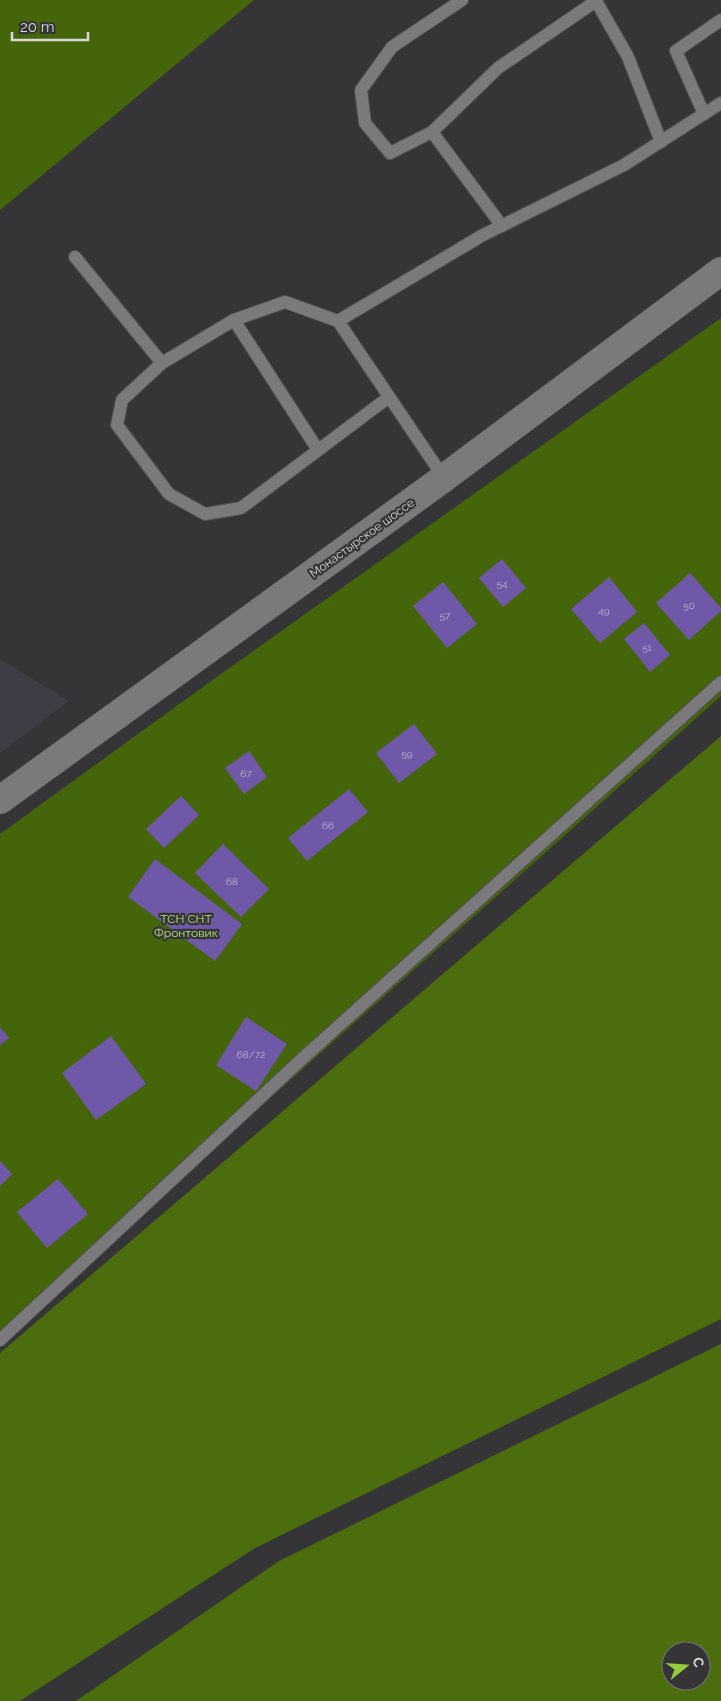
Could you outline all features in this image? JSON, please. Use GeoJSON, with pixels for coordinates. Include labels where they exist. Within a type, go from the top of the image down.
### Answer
{"type":"FeatureCollection","features":[{"type":"Feature","properties":{"kind":"main road","name":"Монастырское шоссе"},"geometry":{"type":"LineString","coordinates":[[0,800],[444,478],[721,271]]}},
{"type":"Feature","properties":{"kind":"lane"},"geometry":{"type":"LineString","coordinates":[[462,0],[392,47],[362,90],[365,123],[390,153],[432,132],[498,68],[597,1],[628,57],[661,142]]}},
{"type":"Feature","properties":{"kind":"lane"},"geometry":{"type":"LineString","coordinates":[[704,114],[676,51],[721,20]]}},
{"type":"Feature","properties":{"kind":"lane"},"geometry":{"type":"LineString","coordinates":[[338,321],[483,236],[624,166],[721,103]]}},
{"type":"Feature","properties":{"kind":"lane"},"geometry":{"type":"LineString","coordinates":[[432,132],[502,226]]}},
{"type":"Feature","properties":{"kind":"lane"},"geometry":{"type":"LineString","coordinates":[[75,257],[162,362]]}},
{"type":"Feature","properties":{"kind":"lane"},"geometry":{"type":"LineString","coordinates":[[389,397],[241,508],[205,514],[169,494],[117,425],[122,400],[162,362],[234,320],[285,302],[338,321],[444,478]]}},
{"type":"Feature","properties":{"kind":"lane"},"geometry":{"type":"LineString","coordinates":[[234,320],[318,450]]}},
{"type":"Feature","properties":{"kind":"lane"},"geometry":{"type":"LineString","coordinates":[[0,1340],[311,1051],[721,682]]}},
{"type":"Feature","properties":{"kind":"shaded area"},"geometry":{"type":"Polygon","coordinates":[[[0,659],[69,701],[0,753],[0,659]]]}},
{"type":"Feature","properties":{"kind":"green space"},"geometry":{"type":"Polygon","coordinates":[[[0,0],[254,0],[0,210],[0,0]]]}},
{"type":"Feature","properties":{"kind":"green space","name":"ТСН СНТ Фронтовик"},"geometry":{"type":"Polygon","coordinates":[[[721,318],[721,696],[0,1337],[0,834],[211,681],[721,318]]]}},
{"type":"Feature","properties":{"kind":"green space"},"geometry":{"type":"Polygon","coordinates":[[[721,736],[721,1319],[255,1548],[20,1701],[0,1701],[0,1353],[721,736]]]}},
{"type":"Feature","properties":{"kind":"green space"},"geometry":{"type":"Polygon","coordinates":[[[721,1344],[721,1701],[76,1701],[279,1561],[721,1344]]]}},
{"type":"Feature","properties":{"kind":"building"},"geometry":{"type":"Polygon","coordinates":[[[502,559],[526,588],[503,607],[479,578],[502,559]]]}},
{"type":"Feature","properties":{"kind":"building"},"geometry":{"type":"Polygon","coordinates":[[[690,573],[721,608],[721,611],[689,640],[656,603],[690,573]]]}},
{"type":"Feature","properties":{"kind":"building"},"geometry":{"type":"Polygon","coordinates":[[[609,577],[637,612],[600,643],[571,609],[609,577]]]}},
{"type":"Feature","properties":{"kind":"building"},"geometry":{"type":"Polygon","coordinates":[[[443,582],[477,624],[447,648],[413,606],[443,582]]]}},
{"type":"Feature","properties":{"kind":"building"},"geometry":{"type":"Polygon","coordinates":[[[644,623],[670,655],[650,672],[624,639],[644,623]]]}},
{"type":"Feature","properties":{"kind":"building"},"geometry":{"type":"Polygon","coordinates":[[[414,724],[437,754],[399,783],[376,753],[414,724]]]}},
{"type":"Feature","properties":{"kind":"building"},"geometry":{"type":"Polygon","coordinates":[[[249,751],[267,777],[244,794],[225,768],[249,751]]]}},
{"type":"Feature","properties":{"kind":"building"},"geometry":{"type":"Polygon","coordinates":[[[349,789],[368,812],[307,861],[288,838],[349,789]]]}},
{"type":"Feature","properties":{"kind":"building"},"geometry":{"type":"Polygon","coordinates":[[[181,796],[199,815],[164,848],[146,829],[181,796]]]}},
{"type":"Feature","properties":{"kind":"building"},"geometry":{"type":"Polygon","coordinates":[[[223,844],[269,889],[241,917],[195,873],[223,844]]]}},
{"type":"Feature","properties":{"kind":"building"},"geometry":{"type":"Polygon","coordinates":[[[155,859],[242,924],[215,961],[128,897],[155,859]]]}},
{"type":"Feature","properties":{"kind":"building"},"geometry":{"type":"Polygon","coordinates":[[[246,1017],[287,1044],[256,1091],[216,1065],[246,1017]]]}},
{"type":"Feature","properties":{"kind":"building"},"geometry":{"type":"Polygon","coordinates":[[[0,1027],[9,1038],[0,1045],[0,1027]]]}},
{"type":"Feature","properties":{"kind":"building"},"geometry":{"type":"Polygon","coordinates":[[[111,1036],[146,1084],[96,1120],[62,1073],[111,1036]]]}},
{"type":"Feature","properties":{"kind":"building"},"geometry":{"type":"Polygon","coordinates":[[[0,1161],[12,1174],[0,1186],[0,1161]]]}},
{"type":"Feature","properties":{"kind":"building"},"geometry":{"type":"Polygon","coordinates":[[[58,1179],[88,1214],[47,1248],[17,1212],[58,1179]]]}}]}
